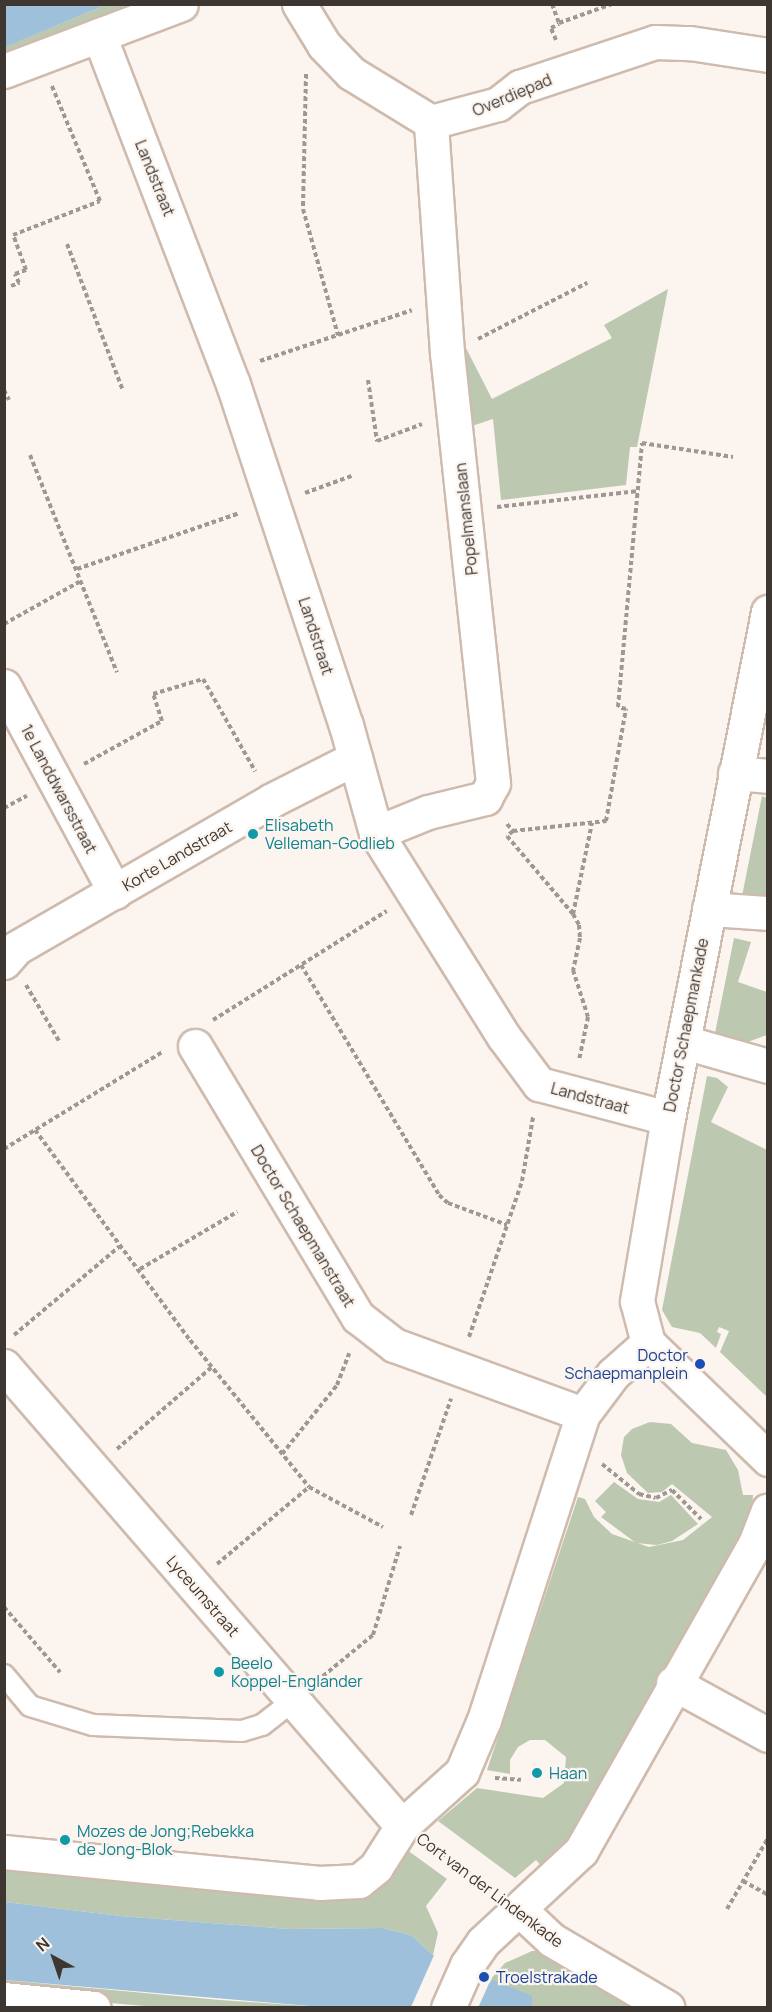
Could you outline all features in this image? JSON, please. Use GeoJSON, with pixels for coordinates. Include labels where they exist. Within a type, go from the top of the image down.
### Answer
{"type":"FeatureCollection","features":[{"type":"Feature","properties":{"kind":"street"},"geometry":{"type":"LineString","coordinates":[[4,71],[181,4]]}},
{"type":"Feature","properties":{"kind":"street"},"geometry":{"type":"LineString","coordinates":[[299,4],[324,45],[351,73],[431,122]]}},
{"type":"Feature","properties":{"kind":"street","name":"Landstraat"},"geometry":{"type":"LineString","coordinates":[[99,35],[229,372],[355,758],[376,833],[413,894],[539,1084],[668,1118]]}},
{"type":"Feature","properties":{"kind":"street","name":"Overdiepad"},"geometry":{"type":"LineString","coordinates":[[431,122],[498,104],[520,87],[655,42],[690,43],[768,55]]}},
{"type":"Feature","properties":{"kind":"street","name":"Popelmanslaan"},"geometry":{"type":"LineString","coordinates":[[431,122],[447,353],[467,511],[493,783],[485,798]]}},
{"type":"Feature","properties":{"kind":"street","name":"Doctor Schaepmankade"},"geometry":{"type":"LineString","coordinates":[[648,1343],[637,1301],[668,1118],[768,612]]}},
{"type":"Feature","properties":{"kind":"street","name":"1e Landdwarsstraat"},"geometry":{"type":"LineString","coordinates":[[4,686],[115,892]]}},
{"type":"Feature","properties":{"kind":"street","name":"Korte Landstraat"},"geometry":{"type":"LineString","coordinates":[[7,959],[16,948],[272,800],[355,758]]}},
{"type":"Feature","properties":{"kind":"street"},"geometry":{"type":"LineString","coordinates":[[735,773],[768,776]]}},
{"type":"Feature","properties":{"kind":"street"},"geometry":{"type":"LineString","coordinates":[[376,833],[428,812],[485,798]]}},
{"type":"Feature","properties":{"kind":"street"},"geometry":{"type":"LineString","coordinates":[[709,909],[768,913]]}},
{"type":"Feature","properties":{"kind":"street","name":"Doctor Schaepmanstraat"},"geometry":{"type":"LineString","coordinates":[[191,1041],[362,1321],[394,1345],[583,1414]]}},
{"type":"Feature","properties":{"kind":"street"},"geometry":{"type":"LineString","coordinates":[[684,1042],[768,1066]]}},
{"type":"Feature","properties":{"kind":"street"},"geometry":{"type":"LineString","coordinates":[[412,1815],[462,1772],[472,1749],[583,1414],[613,1374],[648,1343],[768,1459]]}},
{"type":"Feature","properties":{"kind":"street","name":"Lyceumstraat"},"geometry":{"type":"LineString","coordinates":[[4,1366],[294,1700],[412,1815]]}},
{"type":"Feature","properties":{"kind":"street"},"geometry":{"type":"LineString","coordinates":[[448,2007],[467,1965],[483,1942],[521,1911],[581,1851],[673,1683],[755,1544],[768,1510]]}},
{"type":"Feature","properties":{"kind":"street"},"geometry":{"type":"LineString","coordinates":[[673,1683],[768,1735]]}},
{"type":"Feature","properties":{"kind":"street","name":"Cort van der Lindenkade"},"geometry":{"type":"LineString","coordinates":[[4,1852],[340,1884],[359,1881],[376,1867],[412,1815]]}},
{"type":"Feature","properties":{"kind":"street","name":"Cort van der Lindenkade"},"geometry":{"type":"LineString","coordinates":[[521,1911],[552,1940],[668,2007]]}},
{"type":"Feature","properties":{"kind":"street"},"geometry":{"type":"LineString","coordinates":[[4,1999],[94,2007]]}},
{"type":"Feature","properties":{"kind":"lane"},"geometry":{"type":"LineString","coordinates":[[4,1675],[30,1706],[93,1725],[242,1731],[262,1725],[294,1700]]}},
{"type":"Feature","properties":{"kind":"path"},"geometry":{"type":"LineString","coordinates":[[552,4],[559,23],[612,4]]}},
{"type":"Feature","properties":{"kind":"path"},"geometry":{"type":"LineString","coordinates":[[324,45],[306,63],[303,209],[338,335]]}},
{"type":"Feature","properties":{"kind":"path"},"geometry":{"type":"LineString","coordinates":[[11,286],[19,283],[15,274],[26,270],[13,235],[100,201],[40,57]]}},
{"type":"Feature","properties":{"kind":"path"},"geometry":{"type":"LineString","coordinates":[[67,244],[123,391]]}},
{"type":"Feature","properties":{"kind":"path"},"geometry":{"type":"LineString","coordinates":[[447,353],[587,283]]}},
{"type":"Feature","properties":{"kind":"path"},"geometry":{"type":"LineString","coordinates":[[229,372],[444,299]]}},
{"type":"Feature","properties":{"kind":"path"},"geometry":{"type":"LineString","coordinates":[[368,380],[377,441],[455,415]]}},
{"type":"Feature","properties":{"kind":"path"},"geometry":{"type":"LineString","coordinates":[[4,390],[9,400]]}},
{"type":"Feature","properties":{"kind":"path"},"geometry":{"type":"LineString","coordinates":[[572,1093],[588,1017],[573,970],[580,938],[579,925],[573,914],[507,836],[513,831],[606,821],[626,709],[618,707],[642,443],[733,457]]}},
{"type":"Feature","properties":{"kind":"path"},"geometry":{"type":"LineString","coordinates":[[30,455],[117,672]]}},
{"type":"Feature","properties":{"kind":"path"},"geometry":{"type":"LineString","coordinates":[[77,569],[354,476]]}},
{"type":"Feature","properties":{"kind":"path"},"geometry":{"type":"LineString","coordinates":[[467,511],[638,491]]}},
{"type":"Feature","properties":{"kind":"path"},"geometry":{"type":"LineString","coordinates":[[4,624],[81,581]]}},
{"type":"Feature","properties":{"kind":"path"},"geometry":{"type":"LineString","coordinates":[[54,781],[162,721],[153,694],[203,679],[272,800]]}},
{"type":"Feature","properties":{"kind":"path"},"geometry":{"type":"LineString","coordinates":[[485,798],[513,831]]}},
{"type":"Feature","properties":{"kind":"path"},"geometry":{"type":"LineString","coordinates":[[573,914],[592,822]]}},
{"type":"Feature","properties":{"kind":"path"},"geometry":{"type":"LineString","coordinates":[[4,1149],[191,1041],[301,965],[413,894]]}},
{"type":"Feature","properties":{"kind":"path"},"geometry":{"type":"LineString","coordinates":[[7,959],[59,1041]]}},
{"type":"Feature","properties":{"kind":"path"},"geometry":{"type":"LineString","coordinates":[[301,965],[439,1195],[448,1203],[507,1225]]}},
{"type":"Feature","properties":{"kind":"path"},"geometry":{"type":"LineString","coordinates":[[411,1515],[522,1182],[539,1084]]}},
{"type":"Feature","properties":{"kind":"path"},"geometry":{"type":"LineString","coordinates":[[35,1130],[212,1367],[309,1486],[383,1527]]}},
{"type":"Feature","properties":{"kind":"path"},"geometry":{"type":"LineString","coordinates":[[140,1269],[237,1212]]}},
{"type":"Feature","properties":{"kind":"path"},"geometry":{"type":"LineString","coordinates":[[4,1343],[120,1246]]}},
{"type":"Feature","properties":{"kind":"path"},"geometry":{"type":"LineString","coordinates":[[282,1454],[337,1385],[362,1321]]}},
{"type":"Feature","properties":{"kind":"path"},"geometry":{"type":"LineString","coordinates":[[94,1468],[212,1367]]}},
{"type":"Feature","properties":{"kind":"path"},"geometry":{"type":"LineString","coordinates":[[569,1457],[605,1464],[639,1494],[656,1498],[672,1490],[701,1519]]}},
{"type":"Feature","properties":{"kind":"path"},"geometry":{"type":"LineString","coordinates":[[193,1584],[309,1486]]}},
{"type":"Feature","properties":{"kind":"path"},"geometry":{"type":"LineString","coordinates":[[294,1700],[373,1635],[400,1546]]}},
{"type":"Feature","properties":{"kind":"path"},"geometry":{"type":"LineString","coordinates":[[4,1607],[60,1671]]}},
{"type":"Feature","properties":{"kind":"path","name":"Cort van der Lindenkade"},"geometry":{"type":"LineString","coordinates":[[412,1815],[521,1911]]}},
{"type":"Feature","properties":{"kind":"path"},"geometry":{"type":"LineString","coordinates":[[726,1909],[768,1838]]}},
{"type":"Feature","properties":{"kind":"path"},"geometry":{"type":"LineString","coordinates":[[743,1881],[768,1895]]}},
{"type":"Feature","properties":{"kind":"green space"},"geometry":{"type":"Polygon","coordinates":[[[105,5],[147,5],[5,60],[4,47],[105,5]]]}},
{"type":"Feature","properties":{"kind":"green space"},"geometry":{"type":"Polygon","coordinates":[[[668,289],[637,447],[630,447],[626,485],[501,500],[493,419],[463,429],[456,354],[466,348],[492,399],[612,338],[604,325],[668,289]]]}},
{"type":"Feature","properties":{"kind":"green space"},"geometry":{"type":"Polygon","coordinates":[[[762,796],[767,798],[767,901],[741,901],[762,796]]]}},
{"type":"Feature","properties":{"kind":"green space"},"geometry":{"type":"Polygon","coordinates":[[[734,938],[751,942],[738,982],[767,992],[767,1035],[734,1047],[713,1043],[734,938]]]}},
{"type":"Feature","properties":{"kind":"green space"},"geometry":{"type":"Polygon","coordinates":[[[707,1076],[717,1078],[728,1087],[711,1122],[767,1150],[767,1397],[720,1352],[729,1331],[719,1327],[717,1332],[721,1334],[716,1348],[700,1333],[672,1327],[662,1310],[707,1076]]]}},
{"type":"Feature","properties":{"kind":"green space"},"geometry":{"type":"Polygon","coordinates":[[[650,1422],[671,1424],[692,1443],[726,1450],[738,1470],[743,1495],[753,1495],[751,1515],[743,1539],[578,1829],[543,1868],[536,1860],[515,1878],[438,1821],[477,1788],[543,1798],[564,1783],[566,1757],[545,1740],[530,1740],[518,1747],[510,1760],[510,1774],[487,1770],[578,1497],[585,1499],[594,1517],[612,1534],[649,1547],[683,1540],[712,1517],[672,1484],[662,1492],[648,1493],[627,1473],[621,1455],[624,1437],[632,1429],[650,1422]]]}},
{"type":"Feature","properties":{"kind":"green space"},"geometry":{"type":"Polygon","coordinates":[[[614,1482],[638,1499],[659,1502],[671,1495],[698,1524],[672,1541],[657,1545],[636,1543],[601,1517],[606,1512],[595,1501],[614,1482]]]}},
{"type":"Feature","properties":{"kind":"green space"},"geometry":{"type":"Polygon","coordinates":[[[403,1847],[447,1879],[426,1906],[438,1933],[433,1955],[411,1935],[383,1928],[289,1929],[121,1916],[5,1902],[5,1869],[314,1899],[318,1891],[403,1847]]]}},
{"type":"Feature","properties":{"kind":"green space"},"geometry":{"type":"Polygon","coordinates":[[[532,1951],[543,1951],[646,2007],[532,2007],[531,1996],[489,1981],[505,1963],[532,1951]]]}},
{"type":"Feature","properties":{"kind":"green space"},"geometry":{"type":"Polygon","coordinates":[[[4,1980],[322,2007],[157,2007],[5,1994],[4,1980]]]}},
{"type":"Feature","properties":{"kind":"water"},"geometry":{"type":"Polygon","coordinates":[[[5,4],[105,4],[105,5],[5,47],[5,4]]]}},
{"type":"Feature","properties":{"kind":"water"},"geometry":{"type":"Polygon","coordinates":[[[5,1902],[121,1916],[289,1929],[383,1928],[411,1935],[433,1955],[532,1996],[532,2007],[322,2007],[5,1980],[5,1902]]]}},
{"type":"Feature","properties":{"kind":"pier"},"geometry":{"type":"Polygon","coordinates":[[[435,1953],[491,1979],[478,2008],[411,2007],[435,1953]]]}},
{"type":"Feature","properties":{"kind":"place","name":"Elisabeth Velleman-Godlieb"},"geometry":{"type":"Point","coordinates":[253,834]}},
{"type":"Feature","properties":{"kind":"place","name":"Doctor Schaepmanplein"},"geometry":{"type":"Point","coordinates":[700,1364]}},
{"type":"Feature","properties":{"kind":"place","name":"Beelo Koppel-Englander"},"geometry":{"type":"Point","coordinates":[219,1672]}},
{"type":"Feature","properties":{"kind":"place","name":"Haan"},"geometry":{"type":"Point","coordinates":[537,1773]}},
{"type":"Feature","properties":{"kind":"place","name":"Mozes de Jong;Rebekka de Jong-Blok"},"geometry":{"type":"Point","coordinates":[65,1840]}},
{"type":"Feature","properties":{"kind":"place","name":"Troelstrakade"},"geometry":{"type":"Point","coordinates":[484,1977]}}]}
